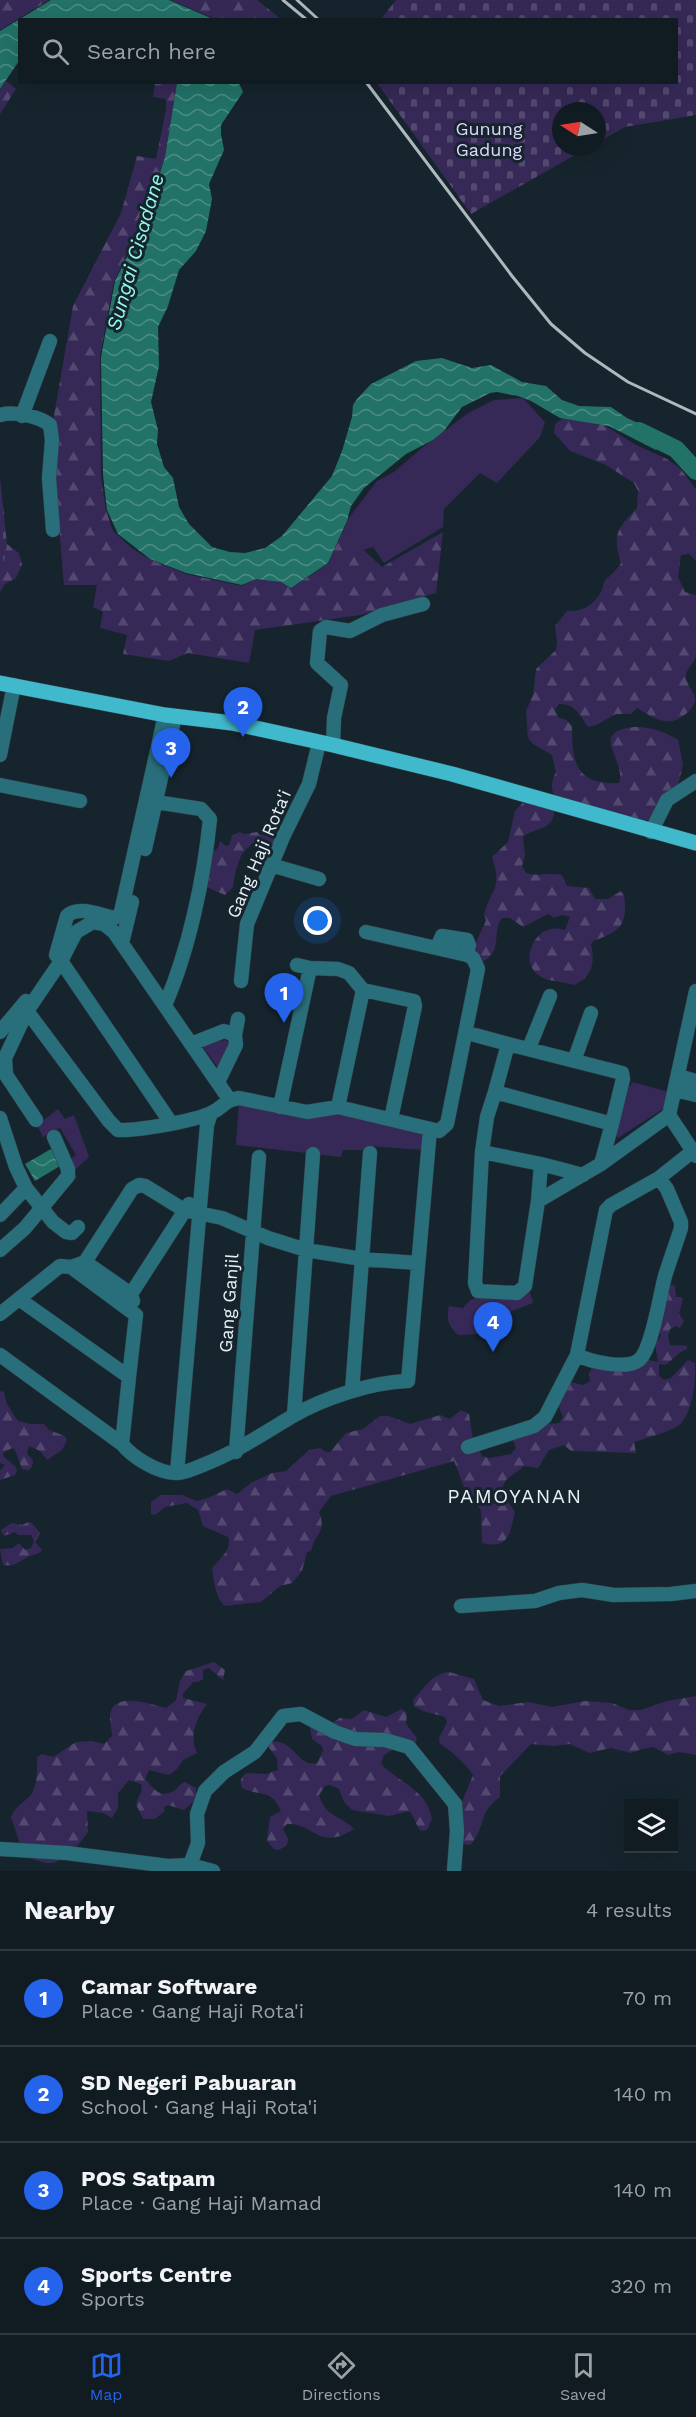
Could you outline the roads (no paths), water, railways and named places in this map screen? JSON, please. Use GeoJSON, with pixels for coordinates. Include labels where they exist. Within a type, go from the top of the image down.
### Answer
{"type":"FeatureCollection","features":[{"type":"Feature","properties":{"kind":"main road"},"geometry":{"type":"LineString","coordinates":[[7,684],[170,716],[232,723],[326,744],[452,774],[696,843]]}},
{"type":"Feature","properties":{"kind":"street"},"geometry":{"type":"LineString","coordinates":[[22,416],[50,340]]}},
{"type":"Feature","properties":{"kind":"street"},"geometry":{"type":"LineString","coordinates":[[0,414],[8,413],[45,421],[52,430],[49,478],[54,530]]}},
{"type":"Feature","properties":{"kind":"street","name":"Gang Haji Rota'i"},"geometry":{"type":"LineString","coordinates":[[241,981],[247,924],[326,744],[334,718],[341,685],[318,663],[320,631],[326,627],[350,631],[382,615],[423,604]]}},
{"type":"Feature","properties":{"kind":"street"},"geometry":{"type":"LineString","coordinates":[[0,755],[7,684]]}},
{"type":"Feature","properties":{"kind":"street"},"geometry":{"type":"LineString","coordinates":[[122,944],[156,802],[170,716]]}},
{"type":"Feature","properties":{"kind":"street"},"geometry":{"type":"LineString","coordinates":[[0,1032],[49,969],[61,942],[67,916],[71,912],[83,911],[114,918],[118,916],[127,889],[170,716]]}},
{"type":"Feature","properties":{"kind":"street"},"geometry":{"type":"LineString","coordinates":[[651,832],[667,800],[696,781]]}},
{"type":"Feature","properties":{"kind":"street"},"geometry":{"type":"LineString","coordinates":[[0,785],[80,801]]}},
{"type":"Feature","properties":{"kind":"street"},"geometry":{"type":"LineString","coordinates":[[156,802],[201,808],[210,819],[207,846],[186,947],[165,1005]]}},
{"type":"Feature","properties":{"kind":"street"},"geometry":{"type":"LineString","coordinates":[[271,865],[319,879]]}},
{"type":"Feature","properties":{"kind":"street"},"geometry":{"type":"LineString","coordinates":[[36,1120],[12,1086],[4,1065],[8,1048],[27,1011],[61,961],[76,932],[86,924],[93,922],[104,924],[114,932],[229,1099]]}},
{"type":"Feature","properties":{"kind":"street"},"geometry":{"type":"LineString","coordinates":[[27,1011],[116,1128],[125,1130],[171,1123],[211,1113],[229,1099],[239,1098],[307,1112],[338,1107],[439,1131],[447,1125],[478,969],[473,958],[467,955],[469,945],[466,940],[442,936],[437,948],[366,932]]}},
{"type":"Feature","properties":{"kind":"street"},"geometry":{"type":"LineString","coordinates":[[61,961],[171,1123]]}},
{"type":"Feature","properties":{"kind":"street"},"geometry":{"type":"LineString","coordinates":[[280,1107],[304,967],[329,967],[349,974],[363,990],[412,999],[415,1006],[391,1119]]}},
{"type":"Feature","properties":{"kind":"street"},"geometry":{"type":"LineString","coordinates":[[338,1107],[363,990]]}},
{"type":"Feature","properties":{"kind":"street"},"geometry":{"type":"LineString","coordinates":[[538,1201],[601,1164],[669,1115],[694,1014],[696,991]]}},
{"type":"Feature","properties":{"kind":"street"},"geometry":{"type":"LineString","coordinates":[[529,1048],[550,996]]}},
{"type":"Feature","properties":{"kind":"street"},"geometry":{"type":"LineString","coordinates":[[574,1060],[591,1013]]}},
{"type":"Feature","properties":{"kind":"street"},"geometry":{"type":"LineString","coordinates":[[218,1082],[236,1046],[235,1035],[238,1019]]}},
{"type":"Feature","properties":{"kind":"street"},"geometry":{"type":"LineString","coordinates":[[191,1044],[224,1031],[235,1035]]}},
{"type":"Feature","properties":{"kind":"street"},"geometry":{"type":"LineString","coordinates":[[475,1035],[622,1073],[623,1079],[601,1164]]}},
{"type":"Feature","properties":{"kind":"street"},"geometry":{"type":"LineString","coordinates":[[508,1044],[487,1117],[482,1152],[475,1283],[478,1291],[517,1293],[525,1286],[542,1164]]}},
{"type":"Feature","properties":{"kind":"street"},"geometry":{"type":"LineString","coordinates":[[678,1076],[696,1080]]}},
{"type":"Feature","properties":{"kind":"street"},"geometry":{"type":"LineString","coordinates":[[675,1090],[696,1095]]}},
{"type":"Feature","properties":{"kind":"street"},"geometry":{"type":"LineString","coordinates":[[495,1092],[612,1124]]}},
{"type":"Feature","properties":{"kind":"street"},"geometry":{"type":"LineString","coordinates":[[177,1473],[201,1188],[207,1125],[211,1113]]}},
{"type":"Feature","properties":{"kind":"street"},"geometry":{"type":"LineString","coordinates":[[468,1447],[541,1422],[577,1355],[604,1215],[611,1205],[659,1178],[694,1153],[669,1115]]}},
{"type":"Feature","properties":{"kind":"street"},"geometry":{"type":"LineString","coordinates":[[0,1118],[16,1167],[26,1188],[53,1222],[66,1232],[72,1233],[78,1227]]}},
{"type":"Feature","properties":{"kind":"street"},"geometry":{"type":"LineString","coordinates":[[0,1355],[122,1444],[130,1454],[144,1462],[177,1473],[236,1452],[294,1415],[352,1391],[390,1382],[408,1381],[429,1129]]}},
{"type":"Feature","properties":{"kind":"street"},"geometry":{"type":"LineString","coordinates":[[0,1250],[25,1228],[68,1176],[68,1169],[54,1137]]}},
{"type":"Feature","properties":{"kind":"street"},"geometry":{"type":"LineString","coordinates":[[482,1152],[583,1175]]}},
{"type":"Feature","properties":{"kind":"street"},"geometry":{"type":"LineString","coordinates":[[352,1391],[370,1153]]}},
{"type":"Feature","properties":{"kind":"street"},"geometry":{"type":"LineString","coordinates":[[294,1415],[314,1154]]}},
{"type":"Feature","properties":{"kind":"street","name":"Gang Ganjil"},"geometry":{"type":"LineString","coordinates":[[236,1452],[259,1157]]}},
{"type":"Feature","properties":{"kind":"street"},"geometry":{"type":"LineString","coordinates":[[577,1355],[585,1359],[627,1366],[638,1361],[647,1348],[665,1277],[681,1228],[681,1222],[667,1189],[659,1178]]}},
{"type":"Feature","properties":{"kind":"street"},"geometry":{"type":"LineString","coordinates":[[0,1314],[60,1266],[70,1267],[85,1262],[135,1186],[145,1186],[184,1210],[222,1218],[268,1238],[306,1250],[362,1259],[418,1263]]}},
{"type":"Feature","properties":{"kind":"street"},"geometry":{"type":"LineString","coordinates":[[0,1215],[26,1188]]}},
{"type":"Feature","properties":{"kind":"street"},"geometry":{"type":"LineString","coordinates":[[131,1294],[184,1210],[201,1188]]}},
{"type":"Feature","properties":{"kind":"street"},"geometry":{"type":"LineString","coordinates":[[85,1262],[131,1294],[136,1315],[122,1444]]}},
{"type":"Feature","properties":{"kind":"street"},"geometry":{"type":"LineString","coordinates":[[70,1267],[136,1315]]}},
{"type":"Feature","properties":{"kind":"street"},"geometry":{"type":"LineString","coordinates":[[19,1299],[129,1377]]}},
{"type":"Feature","properties":{"kind":"street"},"geometry":{"type":"LineString","coordinates":[[461,1606],[536,1601],[559,1593],[582,1590],[614,1595],[696,1591]]}},
{"type":"Feature","properties":{"kind":"street"},"geometry":{"type":"LineString","coordinates":[[190,1865],[198,1842],[197,1814],[205,1791],[224,1772],[255,1752],[283,1716],[301,1714],[335,1732],[355,1739],[385,1740],[409,1746],[454,1803],[458,1831],[454,1871]]}},
{"type":"Feature","properties":{"kind":"street"},"geometry":{"type":"LineString","coordinates":[[0,1849],[67,1853],[168,1866],[190,1865],[213,1871]]}},
{"type":"Feature","properties":{"kind":"water"},"geometry":{"type":"Polygon","coordinates":[[[51,0],[169,0],[211,18],[21,18],[51,0]]]}},
{"type":"Feature","properties":{"kind":"water"},"geometry":{"type":"Polygon","coordinates":[[[18,20],[18,62],[0,89],[0,31],[18,20]]]}},
{"type":"Feature","properties":{"kind":"water"},"geometry":{"type":"Polygon","coordinates":[[[177,84],[239,84],[243,92],[221,125],[224,150],[209,184],[212,199],[206,231],[196,251],[179,270],[168,306],[158,327],[159,366],[151,402],[158,430],[157,444],[164,467],[173,478],[179,507],[189,524],[212,547],[245,553],[265,548],[282,536],[332,476],[342,451],[352,417],[353,405],[357,399],[371,384],[416,361],[442,358],[472,368],[491,365],[522,382],[546,386],[562,400],[579,406],[611,407],[627,418],[662,434],[656,450],[609,426],[560,418],[518,396],[490,393],[462,407],[444,431],[433,440],[406,454],[364,488],[351,506],[347,521],[328,563],[291,588],[281,582],[256,579],[242,585],[186,573],[150,559],[118,534],[107,510],[103,475],[101,357],[115,281],[145,221],[165,157],[177,84]]]}},
{"type":"Feature","properties":{"kind":"water"},"geometry":{"type":"Polygon","coordinates":[[[51,1149],[60,1166],[35,1181],[25,1164],[51,1149]]]}},
{"type":"Feature","properties":{"kind":"waterway","name":"Sungai Cisadane"},"geometry":{"type":"LineString","coordinates":[[639,431],[676,449],[696,471]]}},
{"type":"Feature","properties":{"kind":"railway"},"geometry":{"type":"LineString","coordinates":[[283,0],[305,18]]}},
{"type":"Feature","properties":{"kind":"railway"},"geometry":{"type":"LineString","coordinates":[[297,0],[317,18]]}},
{"type":"Feature","properties":{"kind":"railway"},"geometry":{"type":"LineString","coordinates":[[368,84],[512,276],[551,324],[585,353],[628,382],[696,414]]}},
{"type":"Feature","properties":{"kind":"place","name":"SD Negeri Pabuaran"},"geometry":{"type":"Point","coordinates":[243,737]}},
{"type":"Feature","properties":{"kind":"place","name":"POS Satpam"},"geometry":{"type":"Point","coordinates":[171,778]}},
{"type":"Feature","properties":{"kind":"place","name":"Camar Software"},"geometry":{"type":"Point","coordinates":[284,1023]}},
{"type":"Feature","properties":{"kind":"place","name":"Sports Centre"},"geometry":{"type":"Point","coordinates":[493,1352]}},
{"type":"Feature","properties":{"kind":"district","name":"PAMOYANAN"},"geometry":{"type":"Point","coordinates":[515,1496]}},
{"type":"Feature","properties":{"kind":"park label","name":"Gunung Gadung"},"geometry":{"type":"Point","coordinates":[489,139]}}]}
